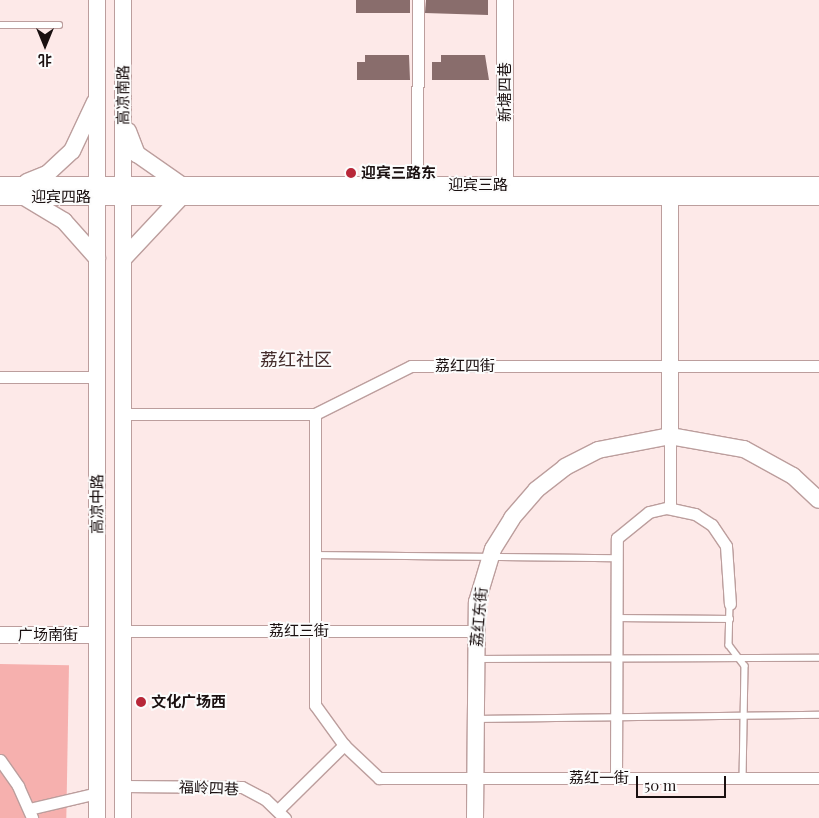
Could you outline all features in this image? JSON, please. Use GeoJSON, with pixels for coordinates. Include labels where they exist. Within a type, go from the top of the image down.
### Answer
{"type":"FeatureCollection","features":[{"type":"Feature","properties":{"kind":"main road","name":"高凉南路"},"geometry":{"type":"LineString","coordinates":[[96,0],[96,100],[109,190]]}},
{"type":"Feature","properties":{"kind":"main road","name":"高凉南路"},"geometry":{"type":"LineString","coordinates":[[109,190],[123,102],[123,0]]}},
{"type":"Feature","properties":{"kind":"main road","name":"新塘四巷"},"geometry":{"type":"LineString","coordinates":[[505,0],[505,185]]}},
{"type":"Feature","properties":{"kind":"main road"},"geometry":{"type":"LineString","coordinates":[[96,18],[123,18]]}},
{"type":"Feature","properties":{"kind":"main road"},"geometry":{"type":"LineString","coordinates":[[96,100],[72,151],[47,174],[22,191],[64,221],[96,258]]}},
{"type":"Feature","properties":{"kind":"main road"},"geometry":{"type":"LineString","coordinates":[[123,102],[130,144],[152,168],[181,191],[123,259]]}},
{"type":"Feature","properties":{"kind":"main road","name":"迎宾四路"},"geometry":{"type":"LineString","coordinates":[[0,185],[22,191]]}},
{"type":"Feature","properties":{"kind":"main road","name":"迎宾三路"},"geometry":{"type":"LineString","coordinates":[[181,191],[417,185],[819,185]]}},
{"type":"Feature","properties":{"kind":"main road","name":"迎宾三路"},"geometry":{"type":"LineString","coordinates":[[109,190],[819,197]]}},
{"type":"Feature","properties":{"kind":"main road","name":"迎宾四路"},"geometry":{"type":"LineString","coordinates":[[0,197],[22,191],[109,190]]}},
{"type":"Feature","properties":{"kind":"main road","name":"高凉中路"},"geometry":{"type":"LineString","coordinates":[[96,818],[96,258],[109,190]]}},
{"type":"Feature","properties":{"kind":"main road","name":"高凉中路"},"geometry":{"type":"LineString","coordinates":[[109,190],[123,259],[123,818]]}},
{"type":"Feature","properties":{"kind":"main road"},"geometry":{"type":"LineString","coordinates":[[670,197],[670,436]]}},
{"type":"Feature","properties":{"kind":"main road"},"geometry":{"type":"LineString","coordinates":[[96,341],[123,341]]}},
{"type":"Feature","properties":{"kind":"main road","name":"荔红东街"},"geometry":{"type":"LineString","coordinates":[[475,818],[475,631],[477,602],[490,557],[523,503],[565,467],[615,444],[670,436],[708,439],[752,452],[793,476],[819,500]]}},
{"type":"Feature","properties":{"kind":"main road","name":"广场南街"},"geometry":{"type":"LineString","coordinates":[[0,635],[96,635]]}},
{"type":"Feature","properties":{"kind":"street"},"geometry":{"type":"LineString","coordinates":[[417,185],[418,0]]}},
{"type":"Feature","properties":{"kind":"street","name":"荔红四街"},"geometry":{"type":"LineString","coordinates":[[123,414],[315,414],[411,366],[819,366]]}},
{"type":"Feature","properties":{"kind":"street"},"geometry":{"type":"LineString","coordinates":[[0,377],[96,377]]}},
{"type":"Feature","properties":{"kind":"street"},"geometry":{"type":"LineString","coordinates":[[282,814],[344,744],[315,705],[315,414]]}},
{"type":"Feature","properties":{"kind":"street"},"geometry":{"type":"LineString","coordinates":[[670,436],[670,508]]}},
{"type":"Feature","properties":{"kind":"street"},"geometry":{"type":"LineString","coordinates":[[616,778],[614,558],[622,530],[649,512],[670,508],[695,514],[719,534],[728,558],[730,604]]}},
{"type":"Feature","properties":{"kind":"street","name":"荔红三街"},"geometry":{"type":"LineString","coordinates":[[123,631],[475,631]]}},
{"type":"Feature","properties":{"kind":"street","name":"荔红一街"},"geometry":{"type":"LineString","coordinates":[[344,744],[379,778],[819,778]]}},
{"type":"Feature","properties":{"kind":"street"},"geometry":{"type":"LineString","coordinates":[[0,760],[30,814],[96,793]]}},
{"type":"Feature","properties":{"kind":"street","name":"福岭四巷"},"geometry":{"type":"LineString","coordinates":[[123,786],[242,787],[282,814]]}},
{"type":"Feature","properties":{"kind":"lane"},"geometry":{"type":"LineString","coordinates":[[0,25],[59,25]]}},
{"type":"Feature","properties":{"kind":"lane"},"geometry":{"type":"LineString","coordinates":[[315,555],[614,558]]}},
{"type":"Feature","properties":{"kind":"lane"},"geometry":{"type":"LineString","coordinates":[[730,604],[729,645],[745,666],[743,778]]}},
{"type":"Feature","properties":{"kind":"lane"},"geometry":{"type":"LineString","coordinates":[[615,618],[730,618]]}},
{"type":"Feature","properties":{"kind":"lane"},"geometry":{"type":"LineString","coordinates":[[475,658],[819,658]]}},
{"type":"Feature","properties":{"kind":"lane"},"geometry":{"type":"LineString","coordinates":[[475,719],[605,719],[616,715],[819,716]]}},
{"type":"Feature","properties":{"kind":"shaded area"},"geometry":{"type":"Polygon","coordinates":[[[0,664],[69,665],[66,818],[0,818],[0,664]]]}},
{"type":"Feature","properties":{"kind":"building"},"geometry":{"type":"Polygon","coordinates":[[[356,0],[410,0],[410,13],[356,13],[356,0]]]}},
{"type":"Feature","properties":{"kind":"building"},"geometry":{"type":"Polygon","coordinates":[[[426,0],[488,0],[488,15],[425,13],[426,0]]]}},
{"type":"Feature","properties":{"kind":"building"},"geometry":{"type":"Polygon","coordinates":[[[365,55],[409,55],[410,80],[357,80],[357,62],[365,62],[365,55]]]}},
{"type":"Feature","properties":{"kind":"building"},"geometry":{"type":"Polygon","coordinates":[[[441,55],[485,55],[489,80],[432,80],[432,62],[441,62],[441,55]]]}},
{"type":"Feature","properties":{"kind":"place","name":"迎宾三路东"},"geometry":{"type":"Point","coordinates":[351,173]}},
{"type":"Feature","properties":{"kind":"place","name":"文化广场西"},"geometry":{"type":"Point","coordinates":[141,702]}},
{"type":"Feature","properties":{"kind":"district","name":"荔红社区"},"geometry":{"type":"Point","coordinates":[296,359]}}]}
